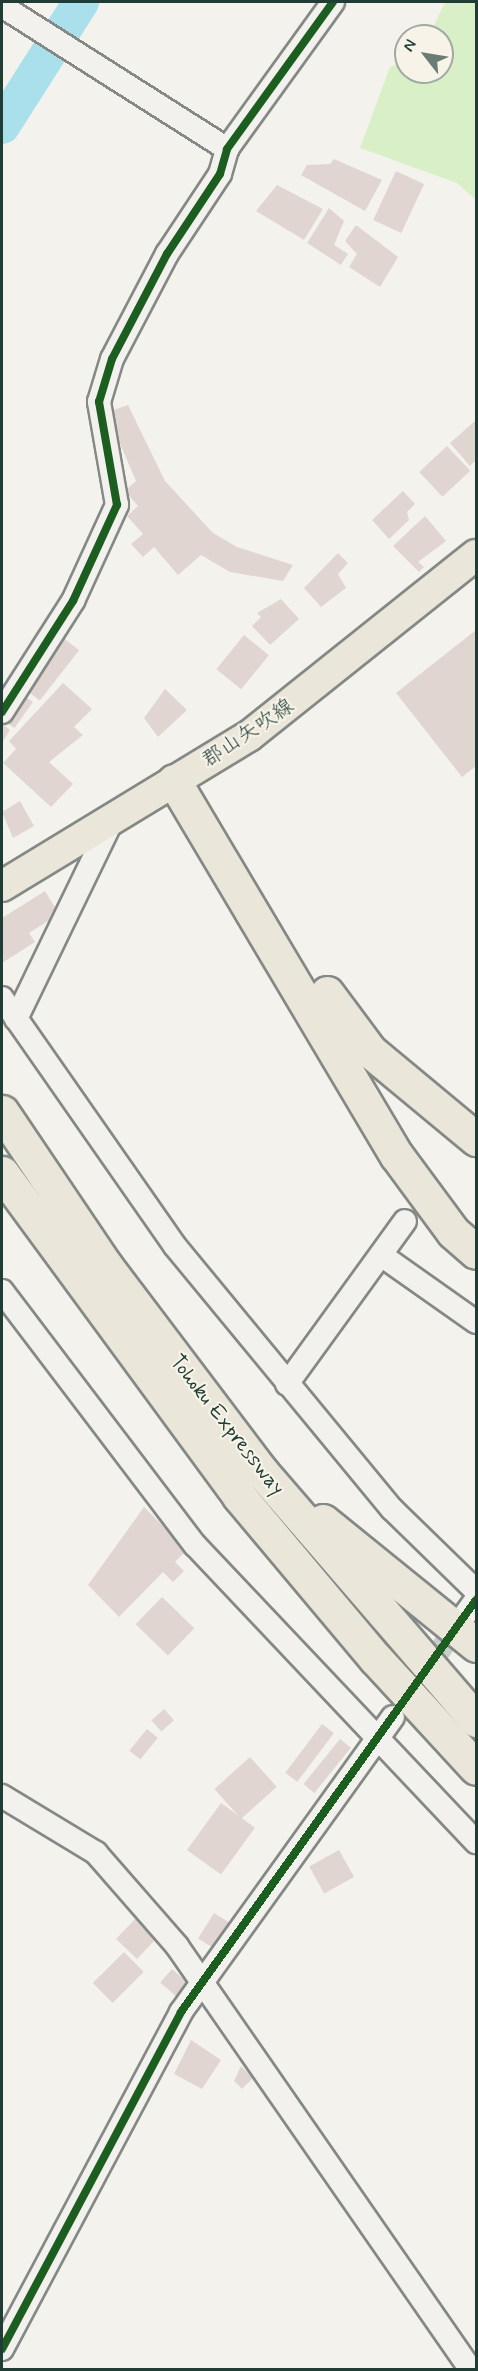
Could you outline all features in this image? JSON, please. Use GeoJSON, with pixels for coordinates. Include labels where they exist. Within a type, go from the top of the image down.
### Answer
{"type":"FeatureCollection","features":[{"type":"Feature","properties":{"kind":"highway"},"geometry":{"type":"LineString","coordinates":[[183,776],[343,1019],[417,1094],[477,1139]]}},
{"type":"Feature","properties":{"kind":"highway"},"geometry":{"type":"LineString","coordinates":[[183,776],[397,1156],[453,1232],[477,1252]]}},
{"type":"Feature","properties":{"kind":"highway","name":"Tohoku Expressway"},"geometry":{"type":"LineString","coordinates":[[2,1112],[106,1266],[261,1471],[477,1720]]}},
{"type":"Feature","properties":{"kind":"highway","name":"Tohoku Expressway"},"geometry":{"type":"LineString","coordinates":[[2,1173],[239,1496],[477,1768]]}},
{"type":"Feature","properties":{"kind":"highway"},"geometry":{"type":"LineString","coordinates":[[261,1471],[470,1632]]}},
{"type":"Feature","properties":{"kind":"main road","name":"郡山矢吹線"},"geometry":{"type":"LineString","coordinates":[[2,886],[249,736],[477,555]]}},
{"type":"Feature","properties":{"kind":"street"},"geometry":{"type":"LineString","coordinates":[[2,712],[73,601],[117,505],[99,402],[112,359],[167,254],[220,174],[227,149],[333,2]]}},
{"type":"Feature","properties":{"kind":"street"},"geometry":{"type":"LineString","coordinates":[[2,6],[227,149]]}},
{"type":"Feature","properties":{"kind":"street"},"geometry":{"type":"LineString","coordinates":[[16,1019],[113,818]]}},
{"type":"Feature","properties":{"kind":"street"},"geometry":{"type":"LineString","coordinates":[[2,998],[99,1144],[287,1384],[392,1509],[477,1591]]}},
{"type":"Feature","properties":{"kind":"street"},"geometry":{"type":"LineString","coordinates":[[287,1384],[405,1221]]}},
{"type":"Feature","properties":{"kind":"street"},"geometry":{"type":"LineString","coordinates":[[381,1255],[477,1322]]}},
{"type":"Feature","properties":{"kind":"street"},"geometry":{"type":"LineString","coordinates":[[2,1291],[195,1545],[377,1741],[477,1842]]}},
{"type":"Feature","properties":{"kind":"street"},"geometry":{"type":"LineString","coordinates":[[470,1632],[477,1600]]}},
{"type":"Feature","properties":{"kind":"street"},"geometry":{"type":"LineString","coordinates":[[2,2349],[181,2012],[393,1717]]}},
{"type":"Feature","properties":{"kind":"street"},"geometry":{"type":"LineString","coordinates":[[2,1796],[96,1853],[177,1946],[471,2370]]}},
{"type":"Feature","properties":{"kind":"green space"},"geometry":{"type":"Polygon","coordinates":[[[445,2],[476,2],[476,200],[457,183],[360,148],[390,67],[394,65],[394,84],[454,84],[454,24],[435,24],[445,2]]]}},
{"type":"Feature","properties":{"kind":"building"},"geometry":{"type":"Polygon","coordinates":[[[334,159],[382,180],[365,211],[301,175],[307,165],[330,164],[334,159]]]}},
{"type":"Feature","properties":{"kind":"building"},"geometry":{"type":"Polygon","coordinates":[[[396,171],[424,184],[401,233],[373,220],[396,171]]]}},
{"type":"Feature","properties":{"kind":"building"},"geometry":{"type":"Polygon","coordinates":[[[277,185],[323,209],[304,240],[256,211],[277,185]]]}},
{"type":"Feature","properties":{"kind":"building"},"geometry":{"type":"Polygon","coordinates":[[[329,208],[344,221],[334,245],[348,254],[341,265],[307,243],[329,208]]]}},
{"type":"Feature","properties":{"kind":"building"},"geometry":{"type":"Polygon","coordinates":[[[356,225],[398,257],[380,287],[349,267],[357,254],[345,241],[356,225]]]}},
{"type":"Feature","properties":{"kind":"building"},"geometry":{"type":"Polygon","coordinates":[[[128,405],[165,481],[213,533],[237,547],[293,565],[283,581],[230,572],[201,555],[178,575],[154,547],[143,557],[131,544],[143,534],[127,516],[138,506],[125,491],[136,481],[112,425],[111,411],[128,405]]]}},
{"type":"Feature","properties":{"kind":"building"},"geometry":{"type":"Polygon","coordinates":[[[476,420],[476,460],[470,466],[450,443],[476,420]]]}},
{"type":"Feature","properties":{"kind":"building"},"geometry":{"type":"Polygon","coordinates":[[[447,446],[470,471],[442,497],[419,472],[447,446]]]}},
{"type":"Feature","properties":{"kind":"building"},"geometry":{"type":"Polygon","coordinates":[[[403,491],[415,504],[407,512],[409,520],[389,539],[372,520],[403,491]]]}},
{"type":"Feature","properties":{"kind":"building"},"geometry":{"type":"Polygon","coordinates":[[[425,516],[446,541],[418,562],[424,567],[419,572],[393,546],[425,516]]]}},
{"type":"Feature","properties":{"kind":"building"},"geometry":{"type":"Polygon","coordinates":[[[338,553],[348,563],[338,574],[346,588],[321,607],[304,588],[338,553]]]}},
{"type":"Feature","properties":{"kind":"building"},"geometry":{"type":"Polygon","coordinates":[[[281,599],[299,619],[270,645],[252,626],[261,617],[257,613],[281,599]]]}},
{"type":"Feature","properties":{"kind":"building"},"geometry":{"type":"Polygon","coordinates":[[[476,630],[476,766],[462,777],[396,693],[476,630]]]}},
{"type":"Feature","properties":{"kind":"building"},"geometry":{"type":"Polygon","coordinates":[[[244,635],[269,655],[241,689],[216,669],[244,635]]]}},
{"type":"Feature","properties":{"kind":"building"},"geometry":{"type":"Polygon","coordinates":[[[61,636],[79,650],[40,701],[22,686],[61,636]]]}},
{"type":"Feature","properties":{"kind":"building"},"geometry":{"type":"Polygon","coordinates":[[[63,683],[92,709],[74,727],[83,735],[49,762],[73,784],[51,807],[3,763],[16,749],[9,741],[63,683]]]}},
{"type":"Feature","properties":{"kind":"building"},"geometry":{"type":"Polygon","coordinates":[[[165,689],[187,710],[158,737],[144,718],[165,689]]]}},
{"type":"Feature","properties":{"kind":"building"},"geometry":{"type":"Polygon","coordinates":[[[23,695],[33,702],[14,728],[5,721],[23,695]]]}},
{"type":"Feature","properties":{"kind":"building"},"geometry":{"type":"Polygon","coordinates":[[[4,725],[10,730],[2,743],[2,728],[4,725]]]}},
{"type":"Feature","properties":{"kind":"building"},"geometry":{"type":"Polygon","coordinates":[[[20,801],[34,826],[13,838],[2,812],[20,801]]]}},
{"type":"Feature","properties":{"kind":"building"},"geometry":{"type":"Polygon","coordinates":[[[45,891],[59,914],[29,933],[35,942],[2,963],[2,918],[45,891]]]}},
{"type":"Feature","properties":{"kind":"building"},"geometry":{"type":"Polygon","coordinates":[[[144,1507],[187,1550],[175,1562],[184,1571],[173,1582],[163,1572],[119,1617],[88,1585],[144,1507]]]}},
{"type":"Feature","properties":{"kind":"building"},"geometry":{"type":"Polygon","coordinates":[[[162,1597],[194,1628],[168,1656],[136,1624],[162,1597]]]}},
{"type":"Feature","properties":{"kind":"building"},"geometry":{"type":"Polygon","coordinates":[[[164,1709],[174,1720],[161,1732],[151,1720],[164,1709]]]}},
{"type":"Feature","properties":{"kind":"building"},"geometry":{"type":"Polygon","coordinates":[[[322,1724],[334,1733],[297,1782],[285,1773],[322,1724]]]}},
{"type":"Feature","properties":{"kind":"building"},"geometry":{"type":"Polygon","coordinates":[[[147,1729],[158,1738],[140,1760],[129,1751],[147,1729]]]}},
{"type":"Feature","properties":{"kind":"building"},"geometry":{"type":"Polygon","coordinates":[[[340,1739],[351,1748],[314,1793],[303,1784],[340,1739]]]}},
{"type":"Feature","properties":{"kind":"building"},"geometry":{"type":"Polygon","coordinates":[[[250,1757],[277,1787],[241,1819],[214,1789],[250,1757]]]}},
{"type":"Feature","properties":{"kind":"building"},"geometry":{"type":"Polygon","coordinates":[[[221,1803],[255,1828],[221,1875],[187,1850],[221,1803]]]}},
{"type":"Feature","properties":{"kind":"building"},"geometry":{"type":"Polygon","coordinates":[[[339,1850],[354,1877],[324,1894],[309,1866],[339,1850]]]}},
{"type":"Feature","properties":{"kind":"building"},"geometry":{"type":"Polygon","coordinates":[[[214,1913],[230,1923],[214,1949],[198,1938],[214,1913]]]}},
{"type":"Feature","properties":{"kind":"building"},"geometry":{"type":"Polygon","coordinates":[[[136,1918],[154,1941],[137,1959],[116,1939],[136,1918]]]}},
{"type":"Feature","properties":{"kind":"building"},"geometry":{"type":"Polygon","coordinates":[[[124,1952],[144,1972],[113,2003],[93,1983],[124,1952]]]}},
{"type":"Feature","properties":{"kind":"building"},"geometry":{"type":"Polygon","coordinates":[[[172,1969],[188,1983],[176,1996],[160,1983],[172,1969]]]}},
{"type":"Feature","properties":{"kind":"building"},"geometry":{"type":"Polygon","coordinates":[[[191,2040],[221,2060],[202,2089],[174,2074],[191,2040]]]}},
{"type":"Feature","properties":{"kind":"building"},"geometry":{"type":"Polygon","coordinates":[[[241,2066],[253,2078],[242,2089],[234,2081],[241,2066]]]}},
{"type":"Feature","properties":{"kind":"waterway"},"geometry":{"type":"LineString","coordinates":[[2,126],[81,2]]}},
{"type":"Feature","properties":{"kind":"tunnel"},"geometry":{"type":"LineString","coordinates":[[401,1706],[462,1619]]}},
{"type":"Feature","properties":{"kind":"cycle path"},"geometry":{"type":"LineString","coordinates":[[2,712],[73,601],[117,505],[99,402],[112,359],[167,254],[220,174],[227,149],[333,2]]}},
{"type":"Feature","properties":{"kind":"cycle path"},"geometry":{"type":"LineString","coordinates":[[2,2349],[181,2012],[476,1600]]}}]}
